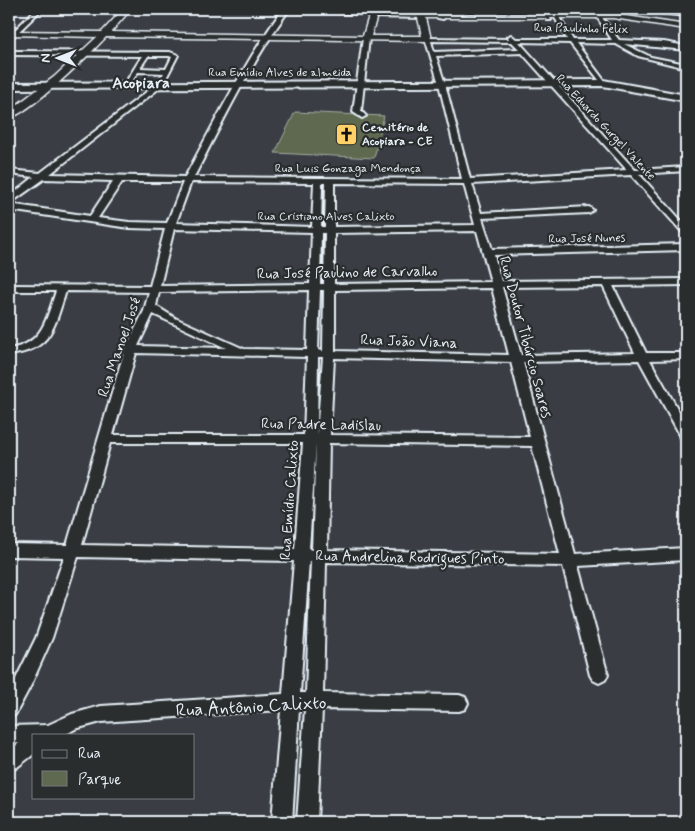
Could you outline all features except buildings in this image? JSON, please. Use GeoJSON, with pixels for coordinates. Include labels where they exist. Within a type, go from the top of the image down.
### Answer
{"type":"FeatureCollection","features":[{"type":"Feature","properties":{"kind":"main road"},"geometry":{"type":"LineString","coordinates":[[9,115],[50,86],[87,53],[127,9]]}},
{"type":"Feature","properties":{"kind":"main road"},"geometry":{"type":"LineString","coordinates":[[366,36],[374,12]]}},
{"type":"Feature","properties":{"kind":"main road"},"geometry":{"type":"LineString","coordinates":[[422,15],[600,17],[614,13],[686,27]]}},
{"type":"Feature","properties":{"kind":"main road","name":"Rua Doutor Tibúrcio Soares"},"geometry":{"type":"LineString","coordinates":[[422,15],[427,37]]}},
{"type":"Feature","properties":{"kind":"main road","name":"Rua Paulinho Felix"},"geometry":{"type":"LineString","coordinates":[[12,33],[427,37]]}},
{"type":"Feature","properties":{"kind":"street"},"geometry":{"type":"LineString","coordinates":[[12,33],[39,9]]}},
{"type":"Feature","properties":{"kind":"street"},"geometry":{"type":"LineString","coordinates":[[286,9],[422,15]]}},
{"type":"Feature","properties":{"kind":"street","name":"Rua Manoel José"},"geometry":{"type":"LineString","coordinates":[[9,709],[25,680],[44,638],[73,551],[131,349],[150,307],[170,226],[188,180],[238,85],[267,35],[286,9]]}},
{"type":"Feature","properties":{"kind":"street"},"geometry":{"type":"LineString","coordinates":[[642,9],[686,14]]}},
{"type":"Feature","properties":{"kind":"street"},"geometry":{"type":"LineString","coordinates":[[551,15],[603,83]]}},
{"type":"Feature","properties":{"kind":"street"},"geometry":{"type":"LineString","coordinates":[[600,17],[616,41],[635,53],[683,66],[686,60]]}},
{"type":"Feature","properties":{"kind":"street"},"geometry":{"type":"LineString","coordinates":[[362,116],[357,112],[366,36]]}},
{"type":"Feature","properties":{"kind":"street","name":"Rua Paulinho Felix"},"geometry":{"type":"LineString","coordinates":[[427,37],[616,41],[686,48]]}},
{"type":"Feature","properties":{"kind":"street","name":"Rua Doutor Tibúrcio Soares"},"geometry":{"type":"LineString","coordinates":[[427,37],[442,84],[467,182],[482,228],[599,675]]}},
{"type":"Feature","properties":{"kind":"street"},"geometry":{"type":"LineString","coordinates":[[462,38],[470,53]]}},
{"type":"Feature","properties":{"kind":"street","name":"Rua Eduardo Gurgel Valente"},"geometry":{"type":"LineString","coordinates":[[511,39],[686,231]]}},
{"type":"Feature","properties":{"kind":"street"},"geometry":{"type":"LineString","coordinates":[[432,54],[522,51]]}},
{"type":"Feature","properties":{"kind":"street"},"geometry":{"type":"LineString","coordinates":[[9,53],[175,55],[160,85],[9,201]]}},
{"type":"Feature","properties":{"kind":"street"},"geometry":{"type":"LineString","coordinates":[[127,85],[146,54]]}},
{"type":"Feature","properties":{"kind":"street"},"geometry":{"type":"LineString","coordinates":[[136,70],[168,71]]}},
{"type":"Feature","properties":{"kind":"street","name":"Rua Emídio Alves de almeida"},"geometry":{"type":"LineString","coordinates":[[9,86],[603,83],[686,98]]}},
{"type":"Feature","properties":{"kind":"street","name":"Rua Luis Gonzaga Mendonça"},"geometry":{"type":"LineString","coordinates":[[9,172],[43,176],[119,179],[467,182],[686,169]]}},
{"type":"Feature","properties":{"kind":"street"},"geometry":{"type":"LineString","coordinates":[[93,219],[119,179]]}},
{"type":"Feature","properties":{"kind":"street","name":"Rua Emídio Calixto"},"geometry":{"type":"LineString","coordinates":[[307,822],[320,555],[313,354],[322,286],[324,180]]}},
{"type":"Feature","properties":{"kind":"street","name":"Rua Cristiano Alves Calixto"},"geometry":{"type":"LineString","coordinates":[[9,207],[129,225],[323,230],[482,228]]}},
{"type":"Feature","properties":{"kind":"street"},"geometry":{"type":"LineString","coordinates":[[478,216],[589,210]]}},
{"type":"Feature","properties":{"kind":"street","name":"Rua José Nunes"},"geometry":{"type":"LineString","coordinates":[[488,252],[686,247]]}},
{"type":"Feature","properties":{"kind":"street","name":"Rua José Paulino de Carvalho"},"geometry":{"type":"LineString","coordinates":[[9,288],[62,290],[322,286],[497,286],[686,282]]}},
{"type":"Feature","properties":{"kind":"street"},"geometry":{"type":"LineString","coordinates":[[607,284],[643,358],[686,436]]}},
{"type":"Feature","properties":{"kind":"street","name":"Rua Emídio Calixto"},"geometry":{"type":"LineString","coordinates":[[282,822],[302,554],[316,439],[329,354],[322,286]]}},
{"type":"Feature","properties":{"kind":"street"},"geometry":{"type":"LineString","coordinates":[[9,352],[25,350],[37,344],[44,334],[62,290]]}},
{"type":"Feature","properties":{"kind":"street"},"geometry":{"type":"LineString","coordinates":[[150,307],[174,323],[201,332],[242,352]]}},
{"type":"Feature","properties":{"kind":"street","name":"Rua João Viana"},"geometry":{"type":"LineString","coordinates":[[131,349],[517,359],[686,356]]}},
{"type":"Feature","properties":{"kind":"street","name":"Rua Padre Ladislau"},"geometry":{"type":"LineString","coordinates":[[104,439],[538,442]]}},
{"type":"Feature","properties":{"kind":"street","name":"Rua Andrelina Rodrigues Pinto"},"geometry":{"type":"LineString","coordinates":[[9,550],[570,560],[686,554]]}},
{"type":"Feature","properties":{"kind":"street","name":"Rua Antônio Calixto"},"geometry":{"type":"LineString","coordinates":[[48,734],[72,722],[101,714],[292,702],[460,702]]}},
{"type":"Feature","properties":{"kind":"street"},"geometry":{"type":"LineString","coordinates":[[9,736],[32,737]]}},
{"type":"Feature","properties":{"kind":"street","name":"Rua Antônio Calixto"},"geometry":{"type":"LineString","coordinates":[[9,762],[32,745]]}},
{"type":"Feature","properties":{"kind":"green space"},"geometry":{"type":"Polygon","coordinates":[[[295,112],[384,116],[374,158],[275,153],[295,112]]]}},
{"type":"Feature","properties":{"kind":"place","name":"Cemitério de Acopiara - CE"},"geometry":{"type":"Point","coordinates":[346,134]}},
{"type":"Feature","properties":{"kind":"district","name":"Acopiara"},"geometry":{"type":"Point","coordinates":[141,82]}}]}
